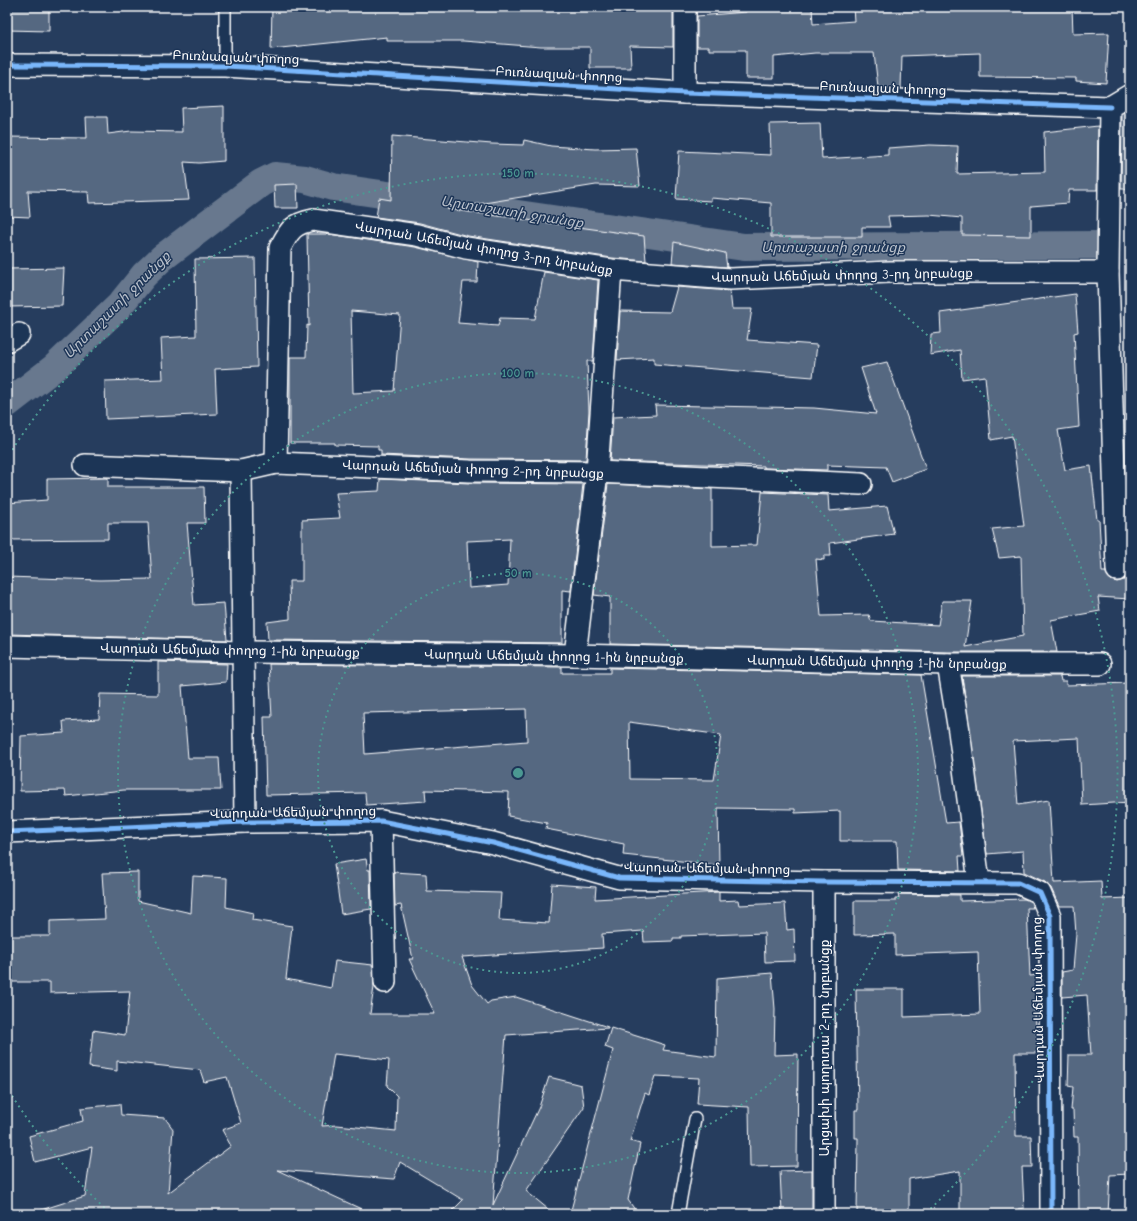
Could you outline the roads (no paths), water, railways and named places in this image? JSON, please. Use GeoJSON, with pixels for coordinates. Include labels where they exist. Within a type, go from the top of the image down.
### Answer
{"type":"FeatureCollection","features":[{"type":"Feature","properties":{"kind":"street"},"geometry":{"type":"LineString","coordinates":[[685,7],[685,93]]}},
{"type":"Feature","properties":{"kind":"street","name":"Բուռնազյան փողոց"},"geometry":{"type":"LineString","coordinates":[[7,65],[225,66],[685,93],[1110,107]]}},
{"type":"Feature","properties":{"kind":"street"},"geometry":{"type":"LineString","coordinates":[[1117,570],[1108,272],[1110,107],[1130,95]]}},
{"type":"Feature","properties":{"kind":"street","name":"Վարդան Աճեմյան փողոց 3-րդ նրբանցք"},"geometry":{"type":"LineString","coordinates":[[276,463],[280,248],[292,228],[300,222],[313,220],[417,235],[466,248],[611,270],[730,279],[890,272],[1108,272]]}},
{"type":"Feature","properties":{"kind":"street"},"geometry":{"type":"LineString","coordinates":[[575,655],[597,472],[611,270]]}},
{"type":"Feature","properties":{"kind":"street","name":"Վարդան Աճեմյան փողոց 2-րդ նրբանցք"},"geometry":{"type":"LineString","coordinates":[[86,465],[240,470],[276,463],[470,471],[597,472],[861,484]]}},
{"type":"Feature","properties":{"kind":"street"},"geometry":{"type":"LineString","coordinates":[[240,470],[245,822]]}},
{"type":"Feature","properties":{"kind":"street","name":"Վարդան Աճեմյան փողոց 1-ին նրբանցք"},"geometry":{"type":"LineString","coordinates":[[7,646],[243,652],[575,655],[948,664],[1100,664]]}},
{"type":"Feature","properties":{"kind":"street"},"geometry":{"type":"LineString","coordinates":[[948,664],[959,731],[979,882]]}},
{"type":"Feature","properties":{"kind":"street"},"geometry":{"type":"LineString","coordinates":[[381,821],[385,982]]}},
{"type":"Feature","properties":{"kind":"street","name":"Վարդան Աճեմյան փողոց"},"geometry":{"type":"LineString","coordinates":[[7,832],[245,822],[381,821],[493,843],[619,878],[824,882],[1018,883],[1040,893],[1050,916],[1051,1214]]}},
{"type":"Feature","properties":{"kind":"street","name":"Արցախի պողոտա 2-րդ նրբանցք"},"geometry":{"type":"LineString","coordinates":[[824,882],[824,1214]]}},
{"type":"Feature","properties":{"kind":"lane"},"geometry":{"type":"LineString","coordinates":[[225,7],[225,66]]}},
{"type":"Feature","properties":{"kind":"lane"},"geometry":{"type":"LineString","coordinates":[[678,1214],[695,1119]]}},
{"type":"Feature","properties":{"kind":"waterway","name":"Արտաշատի ջրանցք"},"geometry":{"type":"LineString","coordinates":[[7,404],[55,367],[119,306],[144,275],[162,258],[261,183],[275,176],[305,179],[333,187],[744,247],[1102,245]]}}]}
